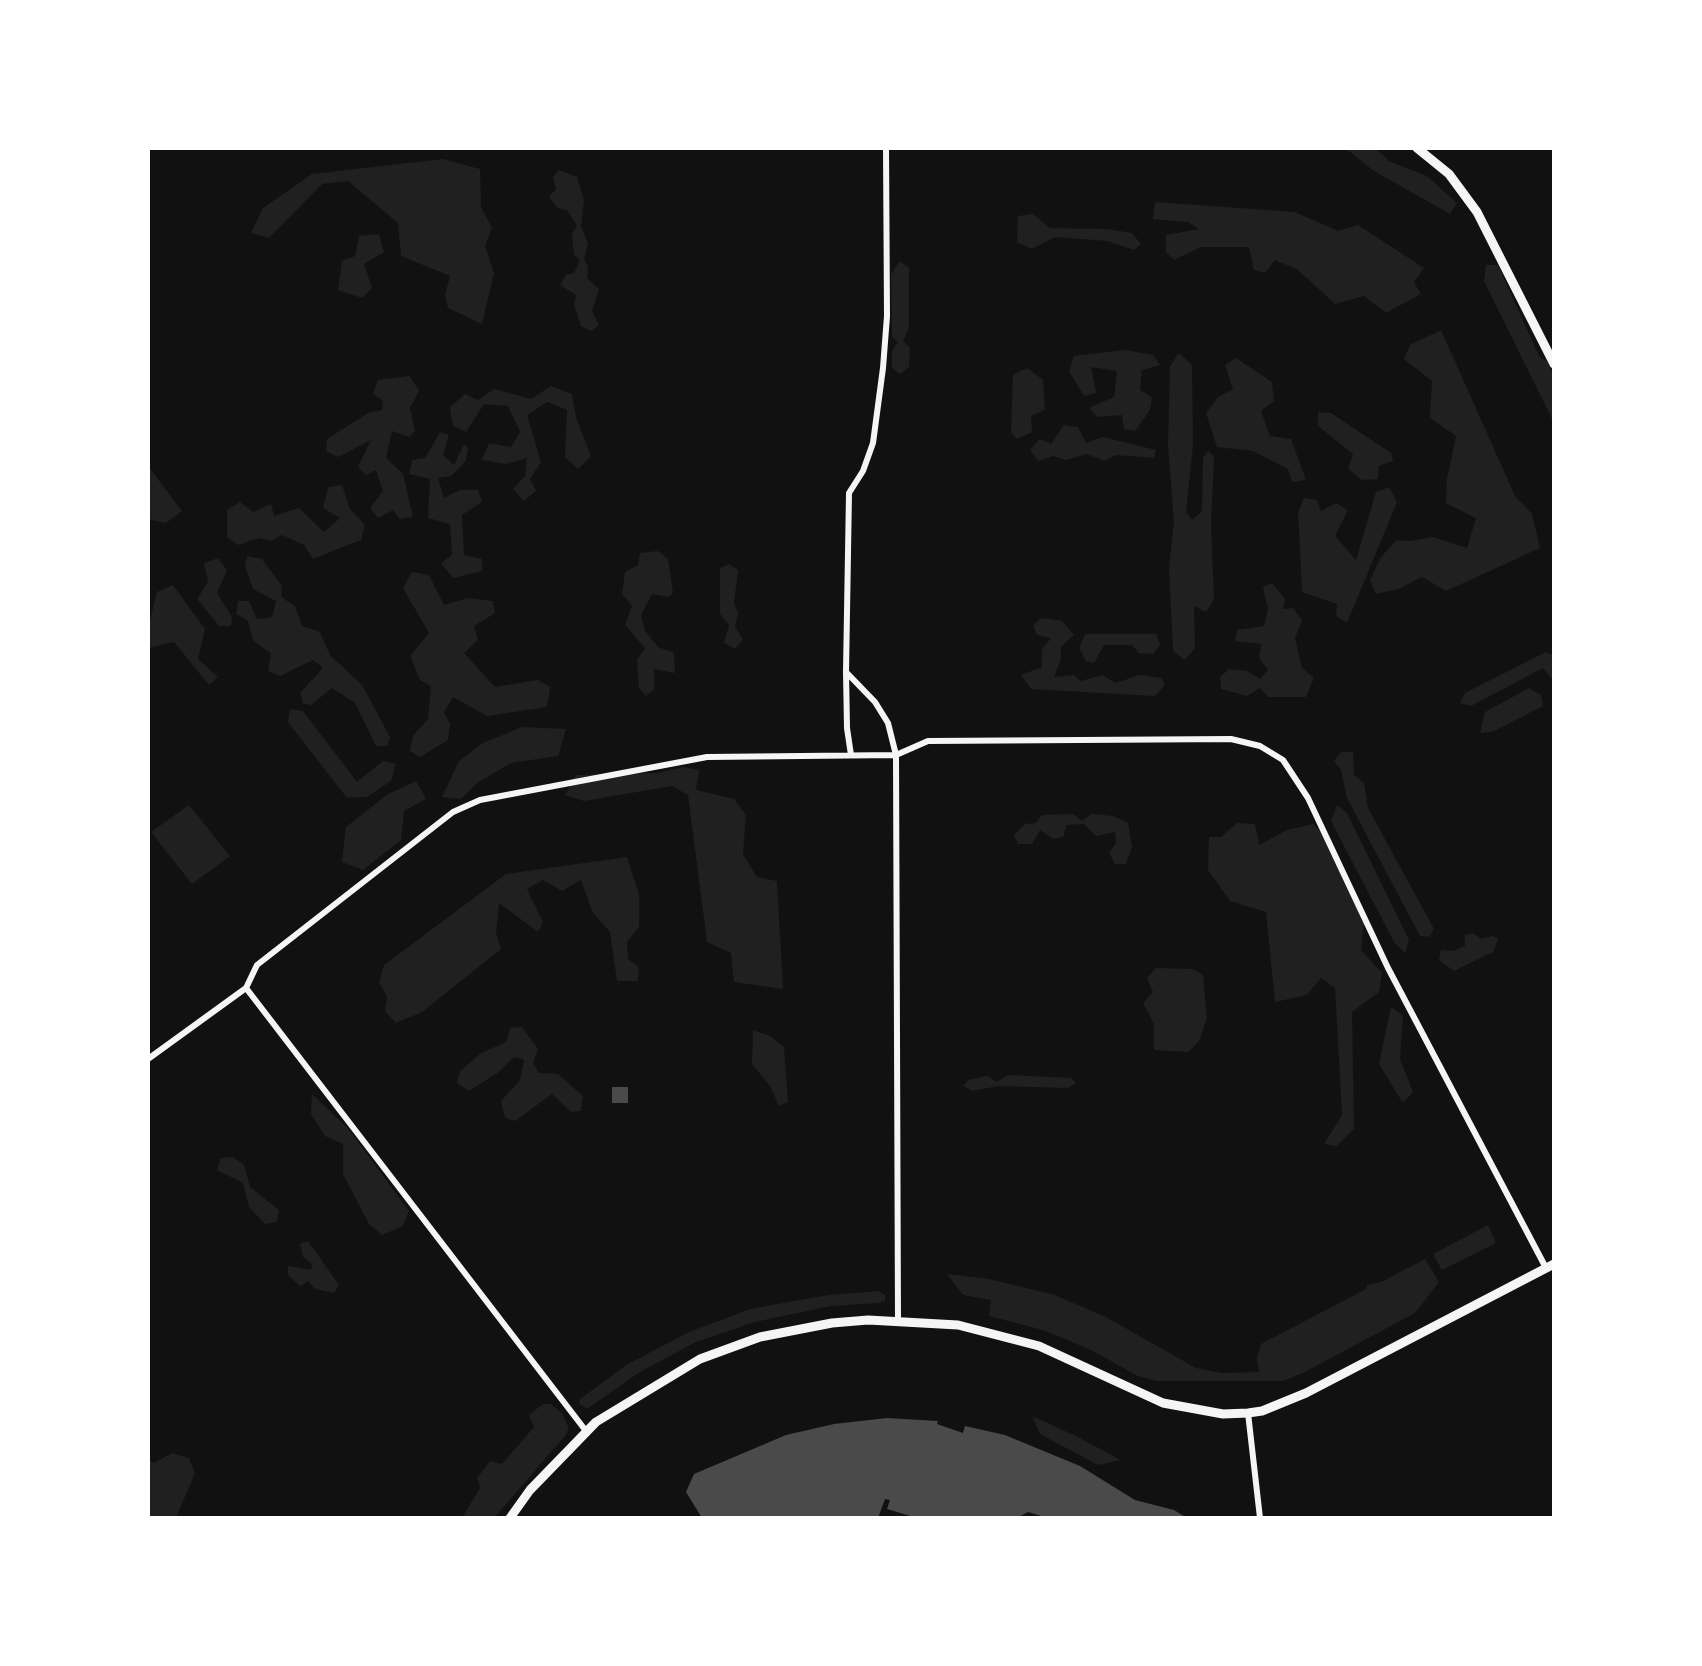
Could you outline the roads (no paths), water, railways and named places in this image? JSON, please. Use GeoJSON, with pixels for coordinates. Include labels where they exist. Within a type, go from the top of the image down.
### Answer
{"type":"FeatureCollection","features":[{"type":"Feature","properties":{"kind":"main road"},"geometry":{"type":"LineString","coordinates":[[1416,148],[1449,174],[1477,212],[1554,364]]}},
{"type":"Feature","properties":{"kind":"main road"},"geometry":{"type":"LineString","coordinates":[[510,1518],[530,1490],[586,1431],[700,1359],[760,1337],[832,1323],[898,1320],[958,1325],[1010,1336],[1081,1363],[1137,1393],[1163,1402],[1203,1412],[1248,1413],[1306,1393],[1550,1266]]}},
{"type":"Feature","properties":{"kind":"street"},"geometry":{"type":"LineString","coordinates":[[851,755],[846,672],[849,493],[863,471],[873,443],[886,334],[886,148]]}},
{"type":"Feature","properties":{"kind":"street"},"geometry":{"type":"LineString","coordinates":[[846,672],[875,702],[888,723],[896,755],[898,1320]]}},
{"type":"Feature","properties":{"kind":"street"},"geometry":{"type":"LineString","coordinates":[[148,1059],[246,988],[257,966],[454,812],[480,800],[706,757],[896,755],[928,741],[1231,739],[1260,746],[1283,760],[1308,798],[1388,968],[1550,1266]]}},
{"type":"Feature","properties":{"kind":"street"},"geometry":{"type":"LineString","coordinates":[[246,988],[586,1431]]}},
{"type":"Feature","properties":{"kind":"street"},"geometry":{"type":"LineString","coordinates":[[1248,1413],[1260,1518]]}}]}
